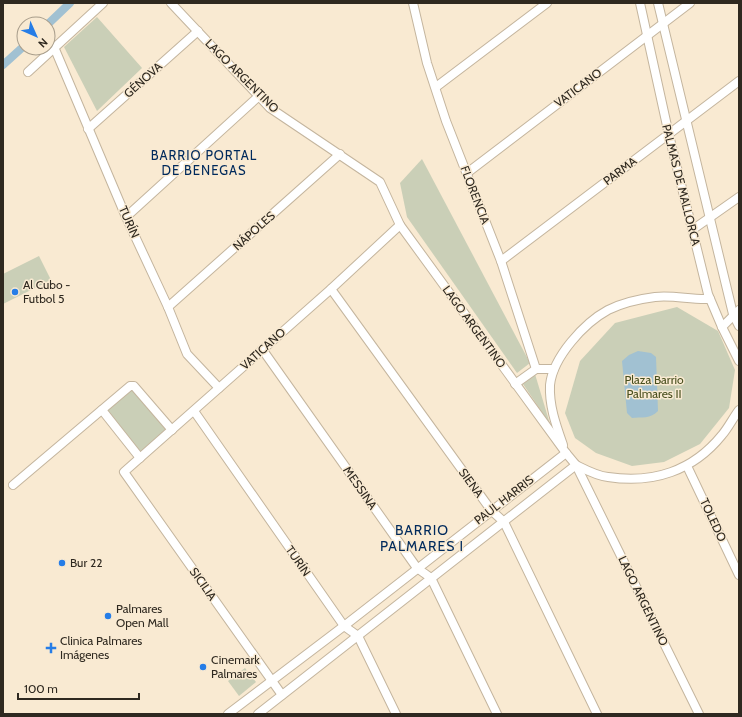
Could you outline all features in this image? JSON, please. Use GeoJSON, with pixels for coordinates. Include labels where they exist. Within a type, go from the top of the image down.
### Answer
{"type":"FeatureCollection","features":[{"type":"Feature","properties":{"kind":"street"},"geometry":{"type":"LineString","coordinates":[[56,45],[103,3]]}},
{"type":"Feature","properties":{"kind":"street","name":"LAGO ARGENTINO"},"geometry":{"type":"LineString","coordinates":[[171,3],[270,108],[380,182],[400,225],[576,466],[699,714]]}},
{"type":"Feature","properties":{"kind":"street","name":"FLORENCIA"},"geometry":{"type":"LineString","coordinates":[[413,3],[427,62],[446,121],[501,261],[536,368]]}},
{"type":"Feature","properties":{"kind":"street"},"geometry":{"type":"LineString","coordinates":[[436,87],[547,3]]}},
{"type":"Feature","properties":{"kind":"street","name":"PALMAS DE MALLORCA"},"geometry":{"type":"LineString","coordinates":[[640,3],[668,135],[710,299],[739,361]]}},
{"type":"Feature","properties":{"kind":"street","name":"PALMAS DE MALLORCA"},"geometry":{"type":"LineString","coordinates":[[658,3],[710,218],[739,326]]}},
{"type":"Feature","properties":{"kind":"street","name":"VATICANO"},"geometry":{"type":"LineString","coordinates":[[466,173],[690,3]]}},
{"type":"Feature","properties":{"kind":"street","name":"GÉNOVA"},"geometry":{"type":"LineString","coordinates":[[88,129],[198,31]]}},
{"type":"Feature","properties":{"kind":"street","name":"TURÍN"},"geometry":{"type":"LineString","coordinates":[[56,52],[126,217],[168,307],[187,354],[219,388]]}},
{"type":"Feature","properties":{"kind":"street"},"geometry":{"type":"LineString","coordinates":[[28,72],[45,56]]}},
{"type":"Feature","properties":{"kind":"street","name":"PARMA"},"geometry":{"type":"LineString","coordinates":[[501,261],[739,81]]}},
{"type":"Feature","properties":{"kind":"street"},"geometry":{"type":"LineString","coordinates":[[126,217],[259,96]]}},
{"type":"Feature","properties":{"kind":"street","name":"NÁPOLES"},"geometry":{"type":"LineString","coordinates":[[168,307],[340,154]]}},
{"type":"Feature","properties":{"kind":"street"},"geometry":{"type":"LineString","coordinates":[[692,230],[739,197]]}},
{"type":"Feature","properties":{"kind":"street","name":"VATICANO"},"geometry":{"type":"LineString","coordinates":[[124,472],[331,289],[400,225]]}},
{"type":"Feature","properties":{"kind":"street","name":"SIENA"},"geometry":{"type":"LineString","coordinates":[[331,289],[491,510],[504,522],[597,714]]}},
{"type":"Feature","properties":{"kind":"street"},"geometry":{"type":"LineString","coordinates":[[566,453],[554,418],[550,399],[550,384],[558,361],[574,338],[588,324],[608,310],[634,300],[675,296],[710,299]]}},
{"type":"Feature","properties":{"kind":"street"},"geometry":{"type":"LineString","coordinates":[[722,327],[736,312]]}},
{"type":"Feature","properties":{"kind":"street","name":"MESSINA"},"geometry":{"type":"LineString","coordinates":[[262,349],[417,568],[431,578],[497,714]]}},
{"type":"Feature","properties":{"kind":"street"},"geometry":{"type":"LineString","coordinates":[[515,384],[536,368],[554,369]]}},
{"type":"Feature","properties":{"kind":"street"},"geometry":{"type":"LineString","coordinates":[[13,485],[130,386],[134,386],[172,430]]}},
{"type":"Feature","properties":{"kind":"street"},"geometry":{"type":"LineString","coordinates":[[102,410],[140,458]]}},
{"type":"Feature","properties":{"kind":"street"},"geometry":{"type":"LineString","coordinates":[[576,466],[606,477],[636,479],[669,474],[687,466],[710,448],[739,410]]}},
{"type":"Feature","properties":{"kind":"street","name":"TURÍN"},"geometry":{"type":"LineString","coordinates":[[194,411],[344,626],[358,636],[396,714]]}},
{"type":"Feature","properties":{"kind":"street","name":"PAUL HARRIS"},"geometry":{"type":"LineString","coordinates":[[228,714],[344,626],[566,453]]}},
{"type":"Feature","properties":{"kind":"street","name":"PAUL HARRIS"},"geometry":{"type":"LineString","coordinates":[[258,714],[576,466]]}},
{"type":"Feature","properties":{"kind":"street","name":"TOLEDO"},"geometry":{"type":"LineString","coordinates":[[687,466],[739,574]]}},
{"type":"Feature","properties":{"kind":"street","name":"SICILIA"},"geometry":{"type":"LineString","coordinates":[[124,472],[282,695]]}},
{"type":"Feature","properties":{"kind":"green space"},"geometry":{"type":"Polygon","coordinates":[[[97,17],[142,68],[97,111],[64,47],[97,17]]]}},
{"type":"Feature","properties":{"kind":"green space"},"geometry":{"type":"Polygon","coordinates":[[[422,159],[530,363],[517,373],[407,217],[400,183],[422,159]]]}},
{"type":"Feature","properties":{"kind":"green space","name":"Al Cubo - Futbol 5"},"geometry":{"type":"Polygon","coordinates":[[[39,256],[51,280],[3,304],[3,274],[39,256]]]}},
{"type":"Feature","properties":{"kind":"green space","name":"Plaza Barrio Palmares II"},"geometry":{"type":"Polygon","coordinates":[[[677,307],[718,331],[735,370],[729,408],[700,444],[664,462],[632,466],[596,453],[575,438],[565,413],[580,361],[615,323],[677,307]]]}},
{"type":"Feature","properties":{"kind":"green space"},"geometry":{"type":"Polygon","coordinates":[[[535,374],[550,424],[523,384],[535,374]]]}},
{"type":"Feature","properties":{"kind":"green space"},"geometry":{"type":"Polygon","coordinates":[[[130,386],[172,430],[140,458],[102,410],[130,386]]]}},
{"type":"Feature","properties":{"kind":"green space"},"geometry":{"type":"Polygon","coordinates":[[[245,668],[256,682],[239,696],[228,681],[245,668]]]}},
{"type":"Feature","properties":{"kind":"water"},"geometry":{"type":"Polygon","coordinates":[[[638,351],[651,353],[656,357],[658,411],[649,416],[632,418],[627,413],[622,361],[629,355],[638,351]]]}},
{"type":"Feature","properties":{"kind":"waterway"},"geometry":{"type":"LineString","coordinates":[[56,16],[70,3]]}},
{"type":"Feature","properties":{"kind":"waterway"},"geometry":{"type":"LineString","coordinates":[[3,65],[16,53]]}},
{"type":"Feature","properties":{"kind":"place","name":"Al Cubo - Futbol 5"},"geometry":{"type":"Point","coordinates":[15,292]}},
{"type":"Feature","properties":{"kind":"place","name":"Bur 22"},"geometry":{"type":"Point","coordinates":[62,563]}},
{"type":"Feature","properties":{"kind":"place","name":"Palmares Open Mall"},"geometry":{"type":"Point","coordinates":[108,616]}},
{"type":"Feature","properties":{"kind":"place","name":"Clinica Palmares Imágenes"},"geometry":{"type":"Point","coordinates":[51,648]}},
{"type":"Feature","properties":{"kind":"place","name":"Cinemark Palmares"},"geometry":{"type":"Point","coordinates":[203,667]}},
{"type":"Feature","properties":{"kind":"district","name":"BARRIO PORTAL DE BENEGAS"},"geometry":{"type":"Point","coordinates":[204,162]}},
{"type":"Feature","properties":{"kind":"district","name":"BARRIO PALMARES I"},"geometry":{"type":"Point","coordinates":[422,538]}}]}
